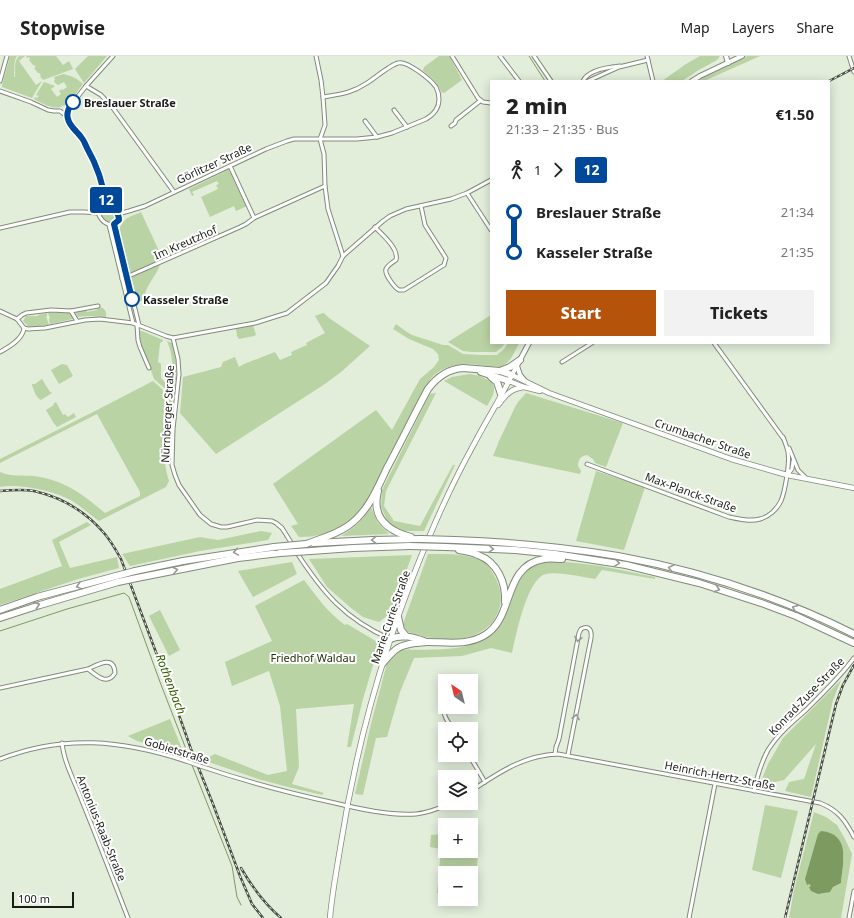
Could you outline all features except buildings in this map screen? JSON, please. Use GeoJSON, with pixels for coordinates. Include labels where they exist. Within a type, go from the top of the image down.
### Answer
{"type":"FeatureCollection","features":[{"type":"Feature","properties":{"kind":"highway"},"geometry":{"type":"LineString","coordinates":[[306,544],[335,534],[352,523],[363,511],[380,484],[428,389],[435,381],[446,372],[452,370],[463,368],[500,371],[518,363]]}},
{"type":"Feature","properties":{"kind":"highway"},"geometry":{"type":"LineString","coordinates":[[474,369],[488,375],[497,382],[501,394]]}},
{"type":"Feature","properties":{"kind":"highway"},"geometry":{"type":"LineString","coordinates":[[500,371],[510,378]]}},
{"type":"Feature","properties":{"kind":"highway"},"geometry":{"type":"LineString","coordinates":[[488,375],[510,378]]}},
{"type":"Feature","properties":{"kind":"highway"},"geometry":{"type":"LineString","coordinates":[[380,484],[376,500],[378,510],[382,520],[388,527],[400,534],[421,539],[535,545],[562,548],[618,556],[661,565],[748,590],[798,609],[854,634]]}},
{"type":"Feature","properties":{"kind":"highway"},"geometry":{"type":"LineString","coordinates":[[0,618],[117,579],[135,571],[183,561],[274,547],[413,538]]}},
{"type":"Feature","properties":{"kind":"highway"},"geometry":{"type":"LineString","coordinates":[[0,610],[37,597],[117,579],[137,578],[238,558],[339,548],[410,546],[450,547],[515,550],[626,565],[699,583],[764,604],[796,616],[853,643]]}},
{"type":"Feature","properties":{"kind":"highway"},"geometry":{"type":"LineString","coordinates":[[450,547],[478,555],[493,566],[500,575],[503,583],[505,593],[504,609]]}},
{"type":"Feature","properties":{"kind":"highway"},"geometry":{"type":"LineString","coordinates":[[383,663],[397,649],[409,644],[426,642],[458,643],[475,640],[484,636],[497,624],[517,576],[532,563],[545,559],[595,560]]}},
{"type":"Feature","properties":{"kind":"highway"},"geometry":{"type":"LineString","coordinates":[[398,617],[401,630],[406,636]]}},
{"type":"Feature","properties":{"kind":"highway"},"geometry":{"type":"LineString","coordinates":[[390,639],[396,636],[406,636],[426,642]]}},
{"type":"Feature","properties":{"kind":"highway"},"geometry":{"type":"LineString","coordinates":[[390,639],[409,644]]}},
{"type":"Feature","properties":{"kind":"main road","name":"Marie-Curie-Straße"},"geometry":{"type":"LineString","coordinates":[[330,918],[347,806],[358,755],[390,639],[433,527],[474,444],[510,378]]}},
{"type":"Feature","properties":{"kind":"main road","name":"Crumbacher Straße"},"geometry":{"type":"LineString","coordinates":[[510,378],[525,381],[549,393]]}},
{"type":"Feature","properties":{"kind":"main road","name":"Crumbacher Straße"},"geometry":{"type":"LineString","coordinates":[[510,378],[524,387],[549,393],[732,458],[787,475],[854,488]]}},
{"type":"Feature","properties":{"kind":"main road"},"geometry":{"type":"LineString","coordinates":[[491,413],[513,389],[524,387]]}},
{"type":"Feature","properties":{"kind":"street"},"geometry":{"type":"LineString","coordinates":[[0,81],[7,56]]}},
{"type":"Feature","properties":{"kind":"street"},"geometry":{"type":"LineString","coordinates":[[67,118],[69,108],[86,86],[113,56]]}},
{"type":"Feature","properties":{"kind":"street"},"geometry":{"type":"LineString","coordinates":[[316,56],[321,80],[325,125],[320,139],[324,154],[324,186],[328,209],[343,256]]}},
{"type":"Feature","properties":{"kind":"street"},"geometry":{"type":"LineString","coordinates":[[452,56],[474,95],[480,101],[490,103]]}},
{"type":"Feature","properties":{"kind":"street"},"geometry":{"type":"LineString","coordinates":[[500,56],[518,80]]}},
{"type":"Feature","properties":{"kind":"street"},"geometry":{"type":"LineString","coordinates":[[534,56],[548,80]]}},
{"type":"Feature","properties":{"kind":"street"},"geometry":{"type":"LineString","coordinates":[[726,56],[728,63]]}},
{"type":"Feature","properties":{"kind":"street"},"geometry":{"type":"LineString","coordinates":[[694,80],[728,63],[734,58],[742,56]]}},
{"type":"Feature","properties":{"kind":"street"},"geometry":{"type":"LineString","coordinates":[[849,56],[854,72]]}},
{"type":"Feature","properties":{"kind":"street"},"geometry":{"type":"LineString","coordinates":[[590,80],[647,58],[652,80]]}},
{"type":"Feature","properties":{"kind":"street","name":"Görlitzer Straße"},"geometry":{"type":"LineString","coordinates":[[118,214],[139,208],[266,149],[290,140],[357,139],[377,137],[388,134],[431,116],[436,110],[439,97],[438,90],[430,81],[406,63],[398,63],[355,90],[345,94],[323,97]]}},
{"type":"Feature","properties":{"kind":"street"},"geometry":{"type":"LineString","coordinates":[[584,80],[587,75],[597,71],[612,67],[624,66]]}},
{"type":"Feature","properties":{"kind":"street"},"geometry":{"type":"LineString","coordinates":[[86,86],[101,95],[113,108],[174,192]]}},
{"type":"Feature","properties":{"kind":"street"},"geometry":{"type":"LineString","coordinates":[[0,90],[48,110],[60,111],[69,108]]}},
{"type":"Feature","properties":{"kind":"street"},"geometry":{"type":"LineString","coordinates":[[451,126],[456,120],[480,101]]}},
{"type":"Feature","properties":{"kind":"street"},"geometry":{"type":"LineString","coordinates":[[394,110],[407,127]]}},
{"type":"Feature","properties":{"kind":"street"},"geometry":{"type":"LineString","coordinates":[[60,111],[64,114],[69,123],[81,137],[93,159],[104,188],[106,204]]}},
{"type":"Feature","properties":{"kind":"street"},"geometry":{"type":"LineString","coordinates":[[364,121],[377,137]]}},
{"type":"Feature","properties":{"kind":"street"},"geometry":{"type":"LineString","coordinates":[[230,166],[254,218]]}},
{"type":"Feature","properties":{"kind":"street"},"geometry":{"type":"LineString","coordinates":[[0,311],[17,319],[24,328],[28,330],[39,330],[77,321],[100,320],[133,323],[173,338],[255,323],[287,313],[326,283],[343,256],[383,221],[406,209],[450,199],[467,193],[490,181]]}},
{"type":"Feature","properties":{"kind":"street","name":"Im Kreutzhof"},"geometry":{"type":"LineString","coordinates":[[122,279],[240,227],[254,218],[324,186]]}},
{"type":"Feature","properties":{"kind":"street"},"geometry":{"type":"LineString","coordinates":[[467,193],[490,228]]}},
{"type":"Feature","properties":{"kind":"street"},"geometry":{"type":"LineString","coordinates":[[106,204],[113,208],[118,214],[119,220],[114,224],[109,225],[101,220],[98,213],[99,208],[106,204]]}},
{"type":"Feature","properties":{"kind":"street"},"geometry":{"type":"LineString","coordinates":[[375,227],[388,240],[396,254],[396,260],[386,269],[386,273],[395,288],[404,290],[444,265],[446,258],[426,225],[421,206]]}},
{"type":"Feature","properties":{"kind":"street"},"geometry":{"type":"LineString","coordinates":[[0,228],[70,212],[98,213]]}},
{"type":"Feature","properties":{"kind":"street"},"geometry":{"type":"LineString","coordinates":[[114,224],[138,325]]}},
{"type":"Feature","properties":{"kind":"street"},"geometry":{"type":"LineString","coordinates":[[109,225],[133,323]]}},
{"type":"Feature","properties":{"kind":"street"},"geometry":{"type":"LineString","coordinates":[[17,319],[26,313],[50,310],[71,310],[98,306]]}},
{"type":"Feature","properties":{"kind":"street"},"geometry":{"type":"LineString","coordinates":[[71,310],[77,321]]}},
{"type":"Feature","properties":{"kind":"street","name":"Nürnberger Straße"},"geometry":{"type":"LineString","coordinates":[[138,325],[138,340],[149,368]]}},
{"type":"Feature","properties":{"kind":"street"},"geometry":{"type":"LineString","coordinates":[[0,352],[20,337],[24,331],[24,328]]}},
{"type":"Feature","properties":{"kind":"street","name":"Nürnberger Straße"},"geometry":{"type":"LineString","coordinates":[[173,338],[178,359],[179,374],[173,429],[172,465],[177,480],[200,515],[210,524],[221,527],[257,520],[268,520],[276,523],[282,528],[310,571],[332,600],[359,623],[390,639]]}},
{"type":"Feature","properties":{"kind":"street","name":"Marie-Curie-Straße"},"geometry":{"type":"LineString","coordinates":[[510,378],[528,344]]}},
{"type":"Feature","properties":{"kind":"street"},"geometry":{"type":"LineString","coordinates":[[562,362],[590,344]]}},
{"type":"Feature","properties":{"kind":"street"},"geometry":{"type":"LineString","coordinates":[[715,344],[783,437],[798,471],[806,478]]}},
{"type":"Feature","properties":{"kind":"street"},"geometry":{"type":"LineString","coordinates":[[518,363],[520,375],[525,381]]}},
{"type":"Feature","properties":{"kind":"street"},"geometry":{"type":"LineString","coordinates":[[783,437],[788,451],[789,460],[787,475]]}},
{"type":"Feature","properties":{"kind":"street"},"geometry":{"type":"LineString","coordinates":[[787,475],[792,469],[793,460]]}},
{"type":"Feature","properties":{"kind":"street","name":"Max-Planck-Straße"},"geometry":{"type":"LineString","coordinates":[[587,464],[729,517],[743,520],[762,519],[778,506],[782,498],[787,475]]}},
{"type":"Feature","properties":{"kind":"street"},"geometry":{"type":"LineString","coordinates":[[555,754],[579,633],[584,627],[588,627],[592,634],[568,756]]}},
{"type":"Feature","properties":{"kind":"street","name":"Konrad-Zuse-Straße"},"geometry":{"type":"LineString","coordinates":[[754,791],[761,764],[775,740],[784,729],[822,694],[854,658]]}},
{"type":"Feature","properties":{"kind":"street"},"geometry":{"type":"LineString","coordinates":[[0,688],[88,669],[101,663],[109,662],[112,664],[114,666],[115,673],[112,678],[108,680],[88,669]]}},
{"type":"Feature","properties":{"kind":"street","name":"Gobietstraße"},"geometry":{"type":"LineString","coordinates":[[0,760],[29,749],[62,743],[98,742],[117,744],[171,756],[274,789],[347,806]]}},
{"type":"Feature","properties":{"kind":"street","name":"Antonius-Raab-Straße"},"geometry":{"type":"LineString","coordinates":[[62,743],[62,751],[72,778],[128,918]]}},
{"type":"Feature","properties":{"kind":"street","name":"Heinrich-Hertz-Straße"},"geometry":{"type":"LineString","coordinates":[[478,786],[504,769],[521,761],[538,756],[555,754],[820,803],[828,806],[842,817],[854,837]]}},
{"type":"Feature","properties":{"kind":"street"},"geometry":{"type":"LineString","coordinates":[[474,762],[485,782]]}},
{"type":"Feature","properties":{"kind":"street"},"geometry":{"type":"LineString","coordinates":[[689,918],[715,784]]}},
{"type":"Feature","properties":{"kind":"street"},"geometry":{"type":"LineString","coordinates":[[347,806],[401,814],[417,814],[438,808]]}},
{"type":"Feature","properties":{"kind":"street"},"geometry":{"type":"LineString","coordinates":[[849,918],[854,891]]}},
{"type":"Feature","properties":{"kind":"green space"},"geometry":{"type":"Polygon","coordinates":[[[10,56],[17,56],[15,63],[19,56],[25,56],[19,61],[36,85],[42,81],[32,98],[2,87],[10,56]]]}},
{"type":"Feature","properties":{"kind":"green space"},"geometry":{"type":"Polygon","coordinates":[[[26,56],[56,56],[63,65],[69,61],[73,69],[43,80],[40,76],[41,75],[34,68],[36,67],[29,60],[29,57],[27,58],[26,56]]]}},
{"type":"Feature","properties":{"kind":"green space"},"geometry":{"type":"Polygon","coordinates":[[[88,56],[107,56],[84,83],[75,69],[88,56]]]}},
{"type":"Feature","properties":{"kind":"green space"},"geometry":{"type":"Polygon","coordinates":[[[439,56],[450,56],[462,80],[444,93],[441,92],[434,80],[423,71],[424,67],[439,56]]]}},
{"type":"Feature","properties":{"kind":"green space"},"geometry":{"type":"Polygon","coordinates":[[[700,56],[720,56],[717,60],[684,80],[663,80],[700,56]]]}},
{"type":"Feature","properties":{"kind":"green space"},"geometry":{"type":"Polygon","coordinates":[[[747,56],[760,56],[706,80],[699,80],[747,56]]]}},
{"type":"Feature","properties":{"kind":"green space"},"geometry":{"type":"Polygon","coordinates":[[[63,74],[79,80],[83,84],[70,101],[57,108],[45,105],[34,99],[35,97],[37,98],[39,96],[36,95],[44,82],[55,86],[51,89],[57,97],[61,94],[59,91],[67,87],[64,82],[58,85],[54,82],[54,77],[63,74]]]}},
{"type":"Feature","properties":{"kind":"green space"},"geometry":{"type":"Polygon","coordinates":[[[228,170],[231,171],[247,206],[236,211],[234,206],[210,217],[201,197],[218,189],[216,185],[219,184],[217,181],[192,192],[194,195],[192,196],[189,189],[228,170]]]}},
{"type":"Feature","properties":{"kind":"green space"},"geometry":{"type":"Polygon","coordinates":[[[105,206],[111,209],[116,217],[116,220],[113,222],[108,222],[99,212],[105,206]]]}},
{"type":"Feature","properties":{"kind":"green space"},"geometry":{"type":"Polygon","coordinates":[[[141,212],[159,251],[179,242],[182,248],[188,247],[219,232],[220,234],[245,224],[130,274],[119,230],[125,220],[141,212]]]}},
{"type":"Feature","properties":{"kind":"green space"},"geometry":{"type":"Polygon","coordinates":[[[160,264],[147,288],[143,300],[138,302],[131,277],[160,264]]]}},
{"type":"Feature","properties":{"kind":"green space"},"geometry":{"type":"Polygon","coordinates":[[[97,307],[104,310],[106,317],[78,317],[75,312],[86,309],[87,312],[97,310],[97,307]]]}},
{"type":"Feature","properties":{"kind":"green space"},"geometry":{"type":"Polygon","coordinates":[[[47,313],[46,316],[49,325],[32,327],[28,326],[23,321],[26,316],[38,316],[47,313]]]}},
{"type":"Feature","properties":{"kind":"green space"},"geometry":{"type":"Polygon","coordinates":[[[48,313],[71,313],[73,319],[50,324],[48,313]]]}},
{"type":"Feature","properties":{"kind":"green space"},"geometry":{"type":"Polygon","coordinates":[[[323,313],[370,346],[325,384],[216,454],[180,413],[183,377],[221,367],[223,362],[235,357],[239,367],[275,352],[280,360],[292,355],[291,352],[307,345],[306,343],[325,333],[315,316],[323,313]]]}},
{"type":"Feature","properties":{"kind":"green space"},"geometry":{"type":"Polygon","coordinates":[[[490,316],[490,344],[504,344],[496,352],[472,352],[463,351],[448,342],[490,316]]]}},
{"type":"Feature","properties":{"kind":"green space"},"geometry":{"type":"Polygon","coordinates":[[[396,324],[412,335],[443,345],[448,345],[463,354],[497,355],[507,344],[518,344],[509,361],[500,367],[466,364],[450,366],[434,375],[425,387],[375,485],[359,511],[345,524],[329,533],[317,536],[299,537],[291,526],[298,524],[273,484],[376,410],[392,430],[420,379],[434,367],[439,360],[438,354],[433,349],[409,339],[393,329],[396,324]]]}},
{"type":"Feature","properties":{"kind":"green space"},"geometry":{"type":"Polygon","coordinates":[[[253,325],[256,335],[239,339],[237,336],[237,328],[253,325]]]}},
{"type":"Feature","properties":{"kind":"green space"},"geometry":{"type":"Polygon","coordinates":[[[140,331],[163,340],[160,343],[158,362],[161,364],[161,378],[168,386],[171,386],[173,369],[171,352],[167,341],[172,343],[176,383],[175,389],[173,389],[172,393],[170,393],[154,379],[140,340],[140,331]]]}},
{"type":"Feature","properties":{"kind":"green space"},"geometry":{"type":"Polygon","coordinates":[[[62,364],[67,365],[73,376],[59,384],[51,370],[62,364]]]}},
{"type":"Feature","properties":{"kind":"green space"},"geometry":{"type":"Polygon","coordinates":[[[470,374],[480,376],[492,382],[494,392],[487,406],[444,381],[452,377],[470,374]]]}},
{"type":"Feature","properties":{"kind":"green space"},"geometry":{"type":"Polygon","coordinates":[[[42,379],[52,393],[41,400],[36,396],[32,384],[35,384],[42,379]]]}},
{"type":"Feature","properties":{"kind":"green space"},"geometry":{"type":"Polygon","coordinates":[[[153,381],[172,398],[164,449],[166,470],[169,481],[166,487],[99,521],[74,502],[59,495],[28,487],[0,487],[0,472],[4,474],[45,478],[72,489],[88,499],[105,513],[140,496],[140,492],[97,414],[0,463],[0,459],[153,381]]]}},
{"type":"Feature","properties":{"kind":"green space"},"geometry":{"type":"Polygon","coordinates":[[[436,393],[386,491],[384,506],[394,521],[420,526],[453,465],[455,465],[424,531],[405,531],[389,524],[381,507],[382,490],[430,394],[436,393]]]}},
{"type":"Feature","properties":{"kind":"green space"},"geometry":{"type":"Polygon","coordinates":[[[526,393],[623,423],[606,467],[595,463],[593,459],[587,455],[583,456],[579,460],[578,466],[581,471],[580,474],[493,456],[515,407],[526,393]]]}},
{"type":"Feature","properties":{"kind":"green space"},"geometry":{"type":"Polygon","coordinates":[[[56,402],[63,415],[65,414],[68,417],[74,413],[76,417],[57,427],[46,410],[56,402]]]}},
{"type":"Feature","properties":{"kind":"green space"},"geometry":{"type":"Polygon","coordinates":[[[596,471],[645,487],[624,550],[576,541],[596,471]]]}},
{"type":"Feature","properties":{"kind":"green space"},"geometry":{"type":"Polygon","coordinates":[[[371,507],[378,523],[389,534],[341,536],[358,524],[371,507]]]}},
{"type":"Feature","properties":{"kind":"green space"},"geometry":{"type":"Polygon","coordinates":[[[87,522],[91,525],[59,542],[70,568],[117,557],[119,568],[78,579],[0,605],[0,589],[62,566],[52,540],[87,522]]]}},
{"type":"Feature","properties":{"kind":"green space"},"geometry":{"type":"Polygon","coordinates":[[[261,531],[272,533],[268,540],[200,551],[130,566],[122,554],[200,537],[218,540],[261,531]]]}},
{"type":"Feature","properties":{"kind":"green space"},"geometry":{"type":"Polygon","coordinates":[[[428,554],[454,554],[468,556],[480,560],[489,567],[499,586],[501,599],[500,608],[495,618],[485,629],[477,634],[457,639],[436,639],[406,631],[403,624],[428,554]]]}},
{"type":"Feature","properties":{"kind":"green space"},"geometry":{"type":"Polygon","coordinates":[[[412,555],[391,613],[379,622],[363,617],[327,587],[309,559],[412,555]]]}},
{"type":"Feature","properties":{"kind":"green space"},"geometry":{"type":"Polygon","coordinates":[[[551,561],[601,566],[655,577],[655,579],[602,570],[595,579],[563,574],[546,574],[539,578],[528,596],[523,608],[512,653],[491,648],[462,656],[414,658],[400,692],[387,737],[376,738],[363,795],[355,794],[387,663],[401,650],[454,648],[474,644],[487,638],[504,617],[515,586],[521,575],[526,569],[535,564],[551,561]]]}},
{"type":"Feature","properties":{"kind":"green space"},"geometry":{"type":"Polygon","coordinates":[[[292,562],[297,574],[253,597],[238,571],[292,562]]]}},
{"type":"Feature","properties":{"kind":"green space","name":"Friedhof Waldau"},"geometry":{"type":"Polygon","coordinates":[[[304,580],[333,615],[345,625],[347,624],[379,643],[351,747],[347,747],[354,704],[296,709],[299,767],[292,784],[324,793],[322,795],[258,779],[203,760],[215,754],[268,775],[287,771],[280,706],[269,671],[232,686],[225,662],[272,641],[255,606],[304,580]]]}},
{"type":"Feature","properties":{"kind":"green space"},"geometry":{"type":"Polygon","coordinates":[[[160,610],[180,650],[169,656],[149,616],[160,610]]]}},
{"type":"Feature","properties":{"kind":"green space"},"geometry":{"type":"Polygon","coordinates":[[[841,680],[833,700],[811,797],[785,791],[789,782],[804,779],[816,744],[784,780],[770,783],[762,779],[768,764],[783,738],[841,680]]]}},
{"type":"Feature","properties":{"kind":"green space"},"geometry":{"type":"Polygon","coordinates":[[[170,719],[184,754],[137,741],[128,736],[170,719]]]}},
{"type":"Feature","properties":{"kind":"green space"},"geometry":{"type":"Polygon","coordinates":[[[765,805],[798,811],[781,878],[752,870],[765,805]]]}},
{"type":"Feature","properties":{"kind":"green space"},"geometry":{"type":"Polygon","coordinates":[[[814,812],[826,817],[837,825],[852,854],[841,918],[789,918],[794,890],[814,812]],[[844,854],[809,884],[811,886],[809,887],[830,892],[833,887],[841,883],[844,854]]]}},
{"type":"Feature","properties":{"kind":"green space"},"geometry":{"type":"Polygon","coordinates":[[[438,834],[438,848],[430,847],[431,835],[438,834]]]}},
{"type":"Feature","properties":{"kind":"green space"},"geometry":{"type":"Polygon","coordinates":[[[440,858],[478,858],[477,866],[439,866],[440,858]]]}},
{"type":"Feature","properties":{"kind":"shaded area"},"geometry":{"type":"Polygon","coordinates":[[[821,831],[831,833],[837,837],[843,850],[843,858],[841,883],[833,887],[830,892],[818,894],[811,891],[809,887],[811,886],[809,884],[807,885],[805,879],[818,834],[821,831]]]}},
{"type":"Feature","properties":{"kind":"waterway"},"geometry":{"type":"LineString","coordinates":[[529,56],[544,80]]}},
{"type":"Feature","properties":{"kind":"waterway","name":"Rothenbach"},"geometry":{"type":"LineString","coordinates":[[0,631],[67,609],[124,593],[129,597],[191,762]]}},
{"type":"Feature","properties":{"kind":"waterway","name":"Rothenbach"},"geometry":{"type":"LineString","coordinates":[[192,765],[232,866],[237,897],[241,905]]}},
{"type":"Feature","properties":{"kind":"railway"},"geometry":{"type":"LineString","coordinates":[[830,80],[854,68]]}},
{"type":"Feature","properties":{"kind":"railway"},"geometry":{"type":"LineString","coordinates":[[0,491],[34,491],[54,497],[72,506],[89,518],[109,539],[121,559],[191,749],[240,876],[252,904],[263,918]]}},
{"type":"Feature","properties":{"kind":"railway"},"geometry":{"type":"LineString","coordinates":[[785,918],[836,704],[843,685],[854,665]]}},
{"type":"Feature","properties":{"kind":"railway"},"geometry":{"type":"LineString","coordinates":[[241,868],[259,895],[281,918]]}},
{"type":"Feature","properties":{"kind":"bus line","name":"12"},"geometry":{"type":"LineString","coordinates":[[73,102],[69,108],[67,118],[69,123],[81,137],[93,159],[104,188],[106,204],[113,208],[119,217],[119,220],[114,224],[132,299]]}},
{"type":"Feature","properties":{"kind":"place","name":"Breslauer Straße"},"geometry":{"type":"Point","coordinates":[73,102]}},
{"type":"Feature","properties":{"kind":"place","name":"Kasseler Straße"},"geometry":{"type":"Point","coordinates":[132,299]}}]}
